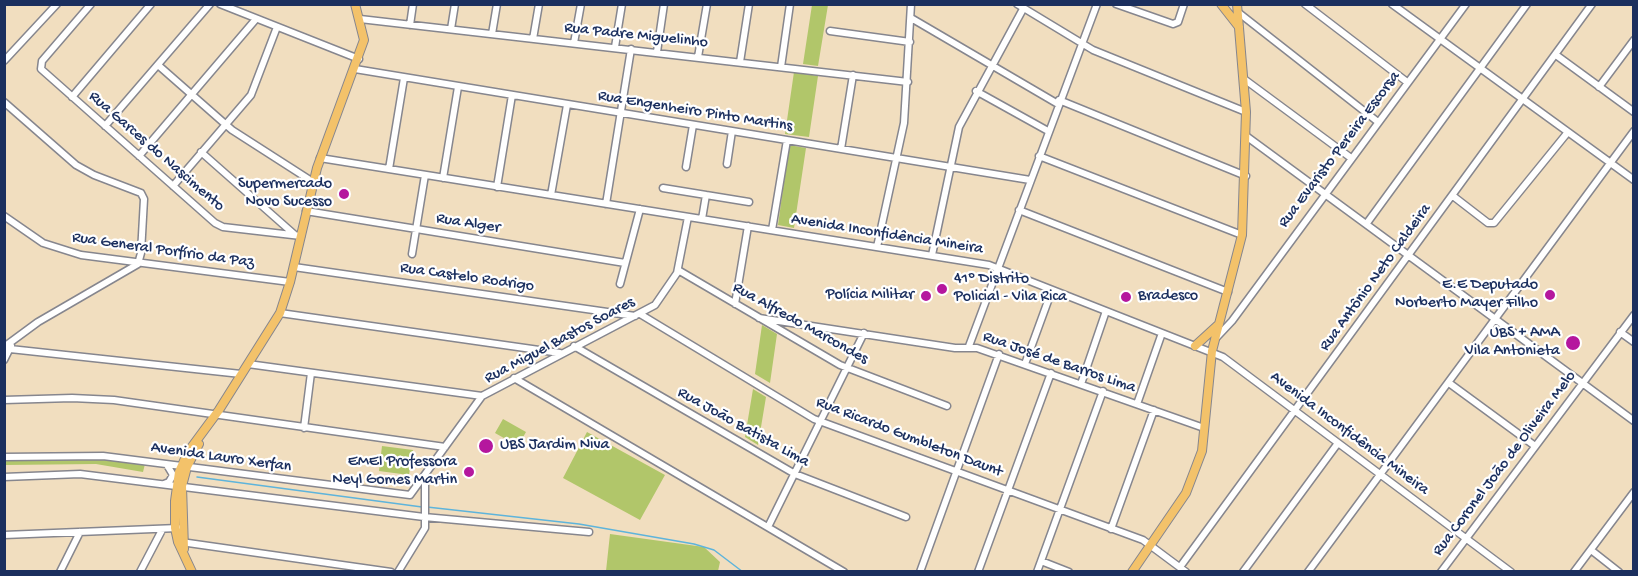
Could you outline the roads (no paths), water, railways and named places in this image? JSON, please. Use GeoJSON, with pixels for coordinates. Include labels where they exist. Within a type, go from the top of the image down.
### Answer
{"type":"FeatureCollection","features":[{"type":"Feature","properties":{"kind":"main road"},"geometry":{"type":"LineString","coordinates":[[192,572],[184,556],[178,528],[179,487],[184,467],[280,313],[294,267],[298,236],[320,158],[359,59],[364,38],[356,4]]}},
{"type":"Feature","properties":{"kind":"main road"},"geometry":{"type":"LineString","coordinates":[[1221,4],[1240,29]]}},
{"type":"Feature","properties":{"kind":"main road"},"geometry":{"type":"LineString","coordinates":[[1132,572],[1194,477],[1202,451],[1212,351],[1242,235],[1246,176],[1246,112],[1238,9]]}},
{"type":"Feature","properties":{"kind":"main road"},"geometry":{"type":"LineString","coordinates":[[1195,346],[1219,324]]}},
{"type":"Feature","properties":{"kind":"street"},"geometry":{"type":"LineString","coordinates":[[4,61],[57,4]]}},
{"type":"Feature","properties":{"kind":"street","name":"Rua Garces do Nascimento"},"geometry":{"type":"LineString","coordinates":[[91,4],[42,61],[41,69],[219,225],[298,236]]}},
{"type":"Feature","properties":{"kind":"street"},"geometry":{"type":"LineString","coordinates":[[72,97],[151,4]]}},
{"type":"Feature","properties":{"kind":"street"},"geometry":{"type":"LineString","coordinates":[[105,126],[210,4]]}},
{"type":"Feature","properties":{"kind":"street"},"geometry":{"type":"LineString","coordinates":[[220,4],[359,59]]}},
{"type":"Feature","properties":{"kind":"street"},"geometry":{"type":"LineString","coordinates":[[410,25],[413,4]]}},
{"type":"Feature","properties":{"kind":"street"},"geometry":{"type":"LineString","coordinates":[[451,29],[454,4]]}},
{"type":"Feature","properties":{"kind":"street"},"geometry":{"type":"LineString","coordinates":[[492,34],[497,4]]}},
{"type":"Feature","properties":{"kind":"street"},"geometry":{"type":"LineString","coordinates":[[534,39],[539,4]]}},
{"type":"Feature","properties":{"kind":"street"},"geometry":{"type":"LineString","coordinates":[[574,43],[580,4]]}},
{"type":"Feature","properties":{"kind":"street"},"geometry":{"type":"LineString","coordinates":[[615,47],[622,4]]}},
{"type":"Feature","properties":{"kind":"street"},"geometry":{"type":"LineString","coordinates":[[657,52],[664,4]]}},
{"type":"Feature","properties":{"kind":"street"},"geometry":{"type":"LineString","coordinates":[[698,57],[707,4]]}},
{"type":"Feature","properties":{"kind":"street"},"geometry":{"type":"LineString","coordinates":[[740,62],[748,4]]}},
{"type":"Feature","properties":{"kind":"street"},"geometry":{"type":"LineString","coordinates":[[781,67],[790,4]]}},
{"type":"Feature","properties":{"kind":"street"},"geometry":{"type":"LineString","coordinates":[[877,247],[897,158],[908,82],[911,4]]}},
{"type":"Feature","properties":{"kind":"street"},"geometry":{"type":"LineString","coordinates":[[1017,4],[1081,44],[1246,112]]}},
{"type":"Feature","properties":{"kind":"street"},"geometry":{"type":"LineString","coordinates":[[969,346],[1058,102],[1097,4]]}},
{"type":"Feature","properties":{"kind":"street"},"geometry":{"type":"LineString","coordinates":[[1116,4],[1173,24],[1178,22],[1184,4]]}},
{"type":"Feature","properties":{"kind":"street"},"geometry":{"type":"LineString","coordinates":[[1305,4],[1407,81]]}},
{"type":"Feature","properties":{"kind":"street"},"geometry":{"type":"LineString","coordinates":[[1392,4],[1634,180]]}},
{"type":"Feature","properties":{"kind":"street","name":"Rua Evaristo Pereira Escorsa"},"geometry":{"type":"LineString","coordinates":[[1216,338],[1237,313],[1466,4]]}},
{"type":"Feature","properties":{"kind":"street"},"geometry":{"type":"LineString","coordinates":[[1367,224],[1527,4]]}},
{"type":"Feature","properties":{"kind":"street","name":"Rua Antônio Neto Caldeira"},"geometry":{"type":"LineString","coordinates":[[1183,569],[1295,411],[1592,4]]}},
{"type":"Feature","properties":{"kind":"street"},"geometry":{"type":"LineString","coordinates":[[932,255],[959,127],[976,91],[1023,9]]}},
{"type":"Feature","properties":{"kind":"street"},"geometry":{"type":"LineString","coordinates":[[1238,9],[1378,122]]}},
{"type":"Feature","properties":{"kind":"street"},"geometry":{"type":"LineString","coordinates":[[911,18],[991,66],[1058,102],[1246,176]]}},
{"type":"Feature","properties":{"kind":"street"},"geometry":{"type":"LineString","coordinates":[[139,156],[256,19]]}},
{"type":"Feature","properties":{"kind":"street","name":"Rua Padre Miguelinho"},"geometry":{"type":"LineString","coordinates":[[360,20],[615,47],[908,82]]}},
{"type":"Feature","properties":{"kind":"street"},"geometry":{"type":"LineString","coordinates":[[172,186],[254,90],[276,27]]}},
{"type":"Feature","properties":{"kind":"street"},"geometry":{"type":"LineString","coordinates":[[830,31],[910,42]]}},
{"type":"Feature","properties":{"kind":"street"},"geometry":{"type":"LineString","coordinates":[[1599,87],[1634,40]]}},
{"type":"Feature","properties":{"kind":"street"},"geometry":{"type":"LineString","coordinates":[[606,204],[631,49]]}},
{"type":"Feature","properties":{"kind":"street"},"geometry":{"type":"LineString","coordinates":[[1556,55],[1634,112]]}},
{"type":"Feature","properties":{"kind":"street"},"geometry":{"type":"LineString","coordinates":[[158,65],[225,125],[313,182]]}},
{"type":"Feature","properties":{"kind":"street","name":"Rua Engenheiro Pinto Martins"},"geometry":{"type":"LineString","coordinates":[[355,69],[1030,180]]}},
{"type":"Feature","properties":{"kind":"street"},"geometry":{"type":"LineString","coordinates":[[841,149],[854,75]]}},
{"type":"Feature","properties":{"kind":"street"},"geometry":{"type":"LineString","coordinates":[[389,169],[404,78]]}},
{"type":"Feature","properties":{"kind":"street"},"geometry":{"type":"LineString","coordinates":[[1244,79],[1351,158]]}},
{"type":"Feature","properties":{"kind":"street"},"geometry":{"type":"LineString","coordinates":[[443,178],[458,87]]}},
{"type":"Feature","properties":{"kind":"street"},"geometry":{"type":"LineString","coordinates":[[976,91],[1048,130]]}},
{"type":"Feature","properties":{"kind":"street"},"geometry":{"type":"LineString","coordinates":[[497,187],[512,95]]}},
{"type":"Feature","properties":{"kind":"street"},"geometry":{"type":"LineString","coordinates":[[4,102],[7,110],[76,165],[94,175],[141,193],[144,199],[141,253],[138,264],[38,322],[14,340],[7,348],[4,359]]}},
{"type":"Feature","properties":{"kind":"street"},"geometry":{"type":"LineString","coordinates":[[551,195],[567,105]]}},
{"type":"Feature","properties":{"kind":"street"},"geometry":{"type":"LineString","coordinates":[[686,167],[693,125]]}},
{"type":"Feature","properties":{"kind":"street"},"geometry":{"type":"LineString","coordinates":[[727,164],[732,131]]}},
{"type":"Feature","properties":{"kind":"street"},"geometry":{"type":"LineString","coordinates":[[1308,572],[1634,131]]}},
{"type":"Feature","properties":{"kind":"street"},"geometry":{"type":"LineString","coordinates":[[1453,196],[1488,223],[1494,223],[1568,132]]}},
{"type":"Feature","properties":{"kind":"street"},"geometry":{"type":"LineString","coordinates":[[1246,136],[1634,421]]}},
{"type":"Feature","properties":{"kind":"street"},"geometry":{"type":"LineString","coordinates":[[772,230],[787,140]]}},
{"type":"Feature","properties":{"kind":"street"},"geometry":{"type":"LineString","coordinates":[[201,152],[298,236]]}},
{"type":"Feature","properties":{"kind":"street"},"geometry":{"type":"LineString","coordinates":[[1039,156],[1242,235]]}},
{"type":"Feature","properties":{"kind":"street","name":"Avenida Inconfidência Mineira"},"geometry":{"type":"LineString","coordinates":[[320,158],[932,255],[997,268],[1212,351],[1511,572]]}},
{"type":"Feature","properties":{"kind":"street"},"geometry":{"type":"LineString","coordinates":[[412,254],[425,175]]}},
{"type":"Feature","properties":{"kind":"street"},"geometry":{"type":"LineString","coordinates":[[663,188],[749,202]]}},
{"type":"Feature","properties":{"kind":"street"},"geometry":{"type":"LineString","coordinates":[[702,219],[706,195]]}},
{"type":"Feature","properties":{"kind":"street"},"geometry":{"type":"LineString","coordinates":[[620,284],[640,209]]}},
{"type":"Feature","properties":{"kind":"street"},"geometry":{"type":"LineString","coordinates":[[1019,210],[1228,292]]}},
{"type":"Feature","properties":{"kind":"street","name":"Rua Alger"},"geometry":{"type":"LineString","coordinates":[[306,211],[625,263]]}},
{"type":"Feature","properties":{"kind":"street","name":"Rua General Porfírio da Paz"},"geometry":{"type":"LineString","coordinates":[[4,216],[32,237],[54,248],[91,258],[290,282]]}},
{"type":"Feature","properties":{"kind":"street","name":"Rua Miguel Bastos Soares"},"geometry":{"type":"LineString","coordinates":[[425,476],[482,396],[560,353],[638,315],[662,297],[678,270],[688,217]]}},
{"type":"Feature","properties":{"kind":"street"},"geometry":{"type":"LineString","coordinates":[[735,304],[748,226]]}},
{"type":"Feature","properties":{"kind":"street","name":"Rua Castelo Rodrigo"},"geometry":{"type":"LineString","coordinates":[[294,267],[638,315]]}},
{"type":"Feature","properties":{"kind":"street","name":"Rua Alfredo Marcondes"},"geometry":{"type":"LineString","coordinates":[[678,270],[847,369],[947,406]]}},
{"type":"Feature","properties":{"kind":"street"},"geometry":{"type":"LineString","coordinates":[[1026,364],[1052,290]]}},
{"type":"Feature","properties":{"kind":"street"},"geometry":{"type":"LineString","coordinates":[[1223,308],[1231,315],[1237,313]]}},
{"type":"Feature","properties":{"kind":"street"},"geometry":{"type":"LineString","coordinates":[[1081,384],[1106,312]]}},
{"type":"Feature","properties":{"kind":"street"},"geometry":{"type":"LineString","coordinates":[[280,313],[560,353]]}},
{"type":"Feature","properties":{"kind":"street","name":"Rua Ricardo Gumbleton Daunt"},"geometry":{"type":"LineString","coordinates":[[638,315],[821,422],[1149,544],[1183,569]]}},
{"type":"Feature","properties":{"kind":"street","name":"Rua Coronel João de Oliveira Melo"},"geometry":{"type":"LineString","coordinates":[[1441,572],[1634,315]]}},
{"type":"Feature","properties":{"kind":"street","name":"Rua José de Barros Lima"},"geometry":{"type":"LineString","coordinates":[[759,318],[955,348],[969,346],[999,354],[1204,428]]}},
{"type":"Feature","properties":{"kind":"street"},"geometry":{"type":"LineString","coordinates":[[1620,332],[1634,342]]}},
{"type":"Feature","properties":{"kind":"street"},"geometry":{"type":"LineString","coordinates":[[768,527],[864,333]]}},
{"type":"Feature","properties":{"kind":"street"},"geometry":{"type":"LineString","coordinates":[[1137,404],[1162,333]]}},
{"type":"Feature","properties":{"kind":"street","name":"Rua João Batista Lima"},"geometry":{"type":"LineString","coordinates":[[574,346],[795,474],[906,517]]}},
{"type":"Feature","properties":{"kind":"street"},"geometry":{"type":"LineString","coordinates":[[7,348],[241,374]]}},
{"type":"Feature","properties":{"kind":"street"},"geometry":{"type":"LineString","coordinates":[[920,572],[999,354]]}},
{"type":"Feature","properties":{"kind":"street"},"geometry":{"type":"LineString","coordinates":[[248,364],[482,396]]}},
{"type":"Feature","properties":{"kind":"street"},"geometry":{"type":"LineString","coordinates":[[304,428],[311,373]]}},
{"type":"Feature","properties":{"kind":"street"},"geometry":{"type":"LineString","coordinates":[[978,572],[1051,373]]}},
{"type":"Feature","properties":{"kind":"street"},"geometry":{"type":"LineString","coordinates":[[514,378],[844,572]]}},
{"type":"Feature","properties":{"kind":"street"},"geometry":{"type":"LineString","coordinates":[[1449,383],[1535,446]]}},
{"type":"Feature","properties":{"kind":"street"},"geometry":{"type":"LineString","coordinates":[[1037,572],[1103,392]]}},
{"type":"Feature","properties":{"kind":"street"},"geometry":{"type":"LineString","coordinates":[[4,400],[97,399],[213,419],[304,428],[445,447]]}},
{"type":"Feature","properties":{"kind":"street"},"geometry":{"type":"LineString","coordinates":[[1111,529],[1154,410]]}},
{"type":"Feature","properties":{"kind":"street"},"geometry":{"type":"LineString","coordinates":[[1244,572],[1338,442]]}},
{"type":"Feature","properties":{"kind":"street","name":"Avenida Lauro Xerfan"},"geometry":{"type":"LineString","coordinates":[[4,457],[103,456],[404,495],[410,495],[425,476]]}},
{"type":"Feature","properties":{"kind":"street"},"geometry":{"type":"LineString","coordinates":[[163,484],[169,482],[173,475],[167,465]]}},
{"type":"Feature","properties":{"kind":"street","name":"Avenida Lauro Xerfan"},"geometry":{"type":"LineString","coordinates":[[4,477],[80,474],[424,517],[589,532]]}},
{"type":"Feature","properties":{"kind":"street"},"geometry":{"type":"LineString","coordinates":[[398,572],[425,528],[425,476]]}},
{"type":"Feature","properties":{"kind":"street"},"geometry":{"type":"LineString","coordinates":[[1574,572],[1631,500],[1634,492]]}},
{"type":"Feature","properties":{"kind":"street"},"geometry":{"type":"LineString","coordinates":[[4,535],[178,528]]}},
{"type":"Feature","properties":{"kind":"street"},"geometry":{"type":"LineString","coordinates":[[140,572],[162,530]]}},
{"type":"Feature","properties":{"kind":"street"},"geometry":{"type":"LineString","coordinates":[[60,572],[80,532]]}},
{"type":"Feature","properties":{"kind":"street"},"geometry":{"type":"LineString","coordinates":[[180,542],[391,572]]}},
{"type":"Feature","properties":{"kind":"street"},"geometry":{"type":"LineString","coordinates":[[1590,550],[1619,572]]}},
{"type":"Feature","properties":{"kind":"street"},"geometry":{"type":"LineString","coordinates":[[1041,561],[1069,572]]}},
{"type":"Feature","properties":{"kind":"waterway"},"geometry":{"type":"LineString","coordinates":[[197,477],[422,507]]}},
{"type":"Feature","properties":{"kind":"waterway"},"geometry":{"type":"LineString","coordinates":[[427,507],[579,524],[694,544],[714,550],[743,572]]}},
{"type":"Feature","properties":{"kind":"place","name":"Supermercado Novo Sucesso"},"geometry":{"type":"Point","coordinates":[344,194]}},
{"type":"Feature","properties":{"kind":"place","name":"41º Distrito Policial - Vila Rica"},"geometry":{"type":"Point","coordinates":[942,289]}},
{"type":"Feature","properties":{"kind":"place","name":"E.E Deputado Norberto Mayer Filho"},"geometry":{"type":"Point","coordinates":[1550,295]}},
{"type":"Feature","properties":{"kind":"place","name":"Polícia Militar"},"geometry":{"type":"Point","coordinates":[926,296]}},
{"type":"Feature","properties":{"kind":"place","name":"Bradesco"},"geometry":{"type":"Point","coordinates":[1126,297]}},
{"type":"Feature","properties":{"kind":"place","name":"UBS + AMA Vila Antonieta"},"geometry":{"type":"Point","coordinates":[1573,343]}},
{"type":"Feature","properties":{"kind":"place","name":"UBS Jardim Niva"},"geometry":{"type":"Point","coordinates":[486,446]}},
{"type":"Feature","properties":{"kind":"place","name":"EMEI Professora Neyl Gomes Martin"},"geometry":{"type":"Point","coordinates":[469,472]}}]}
